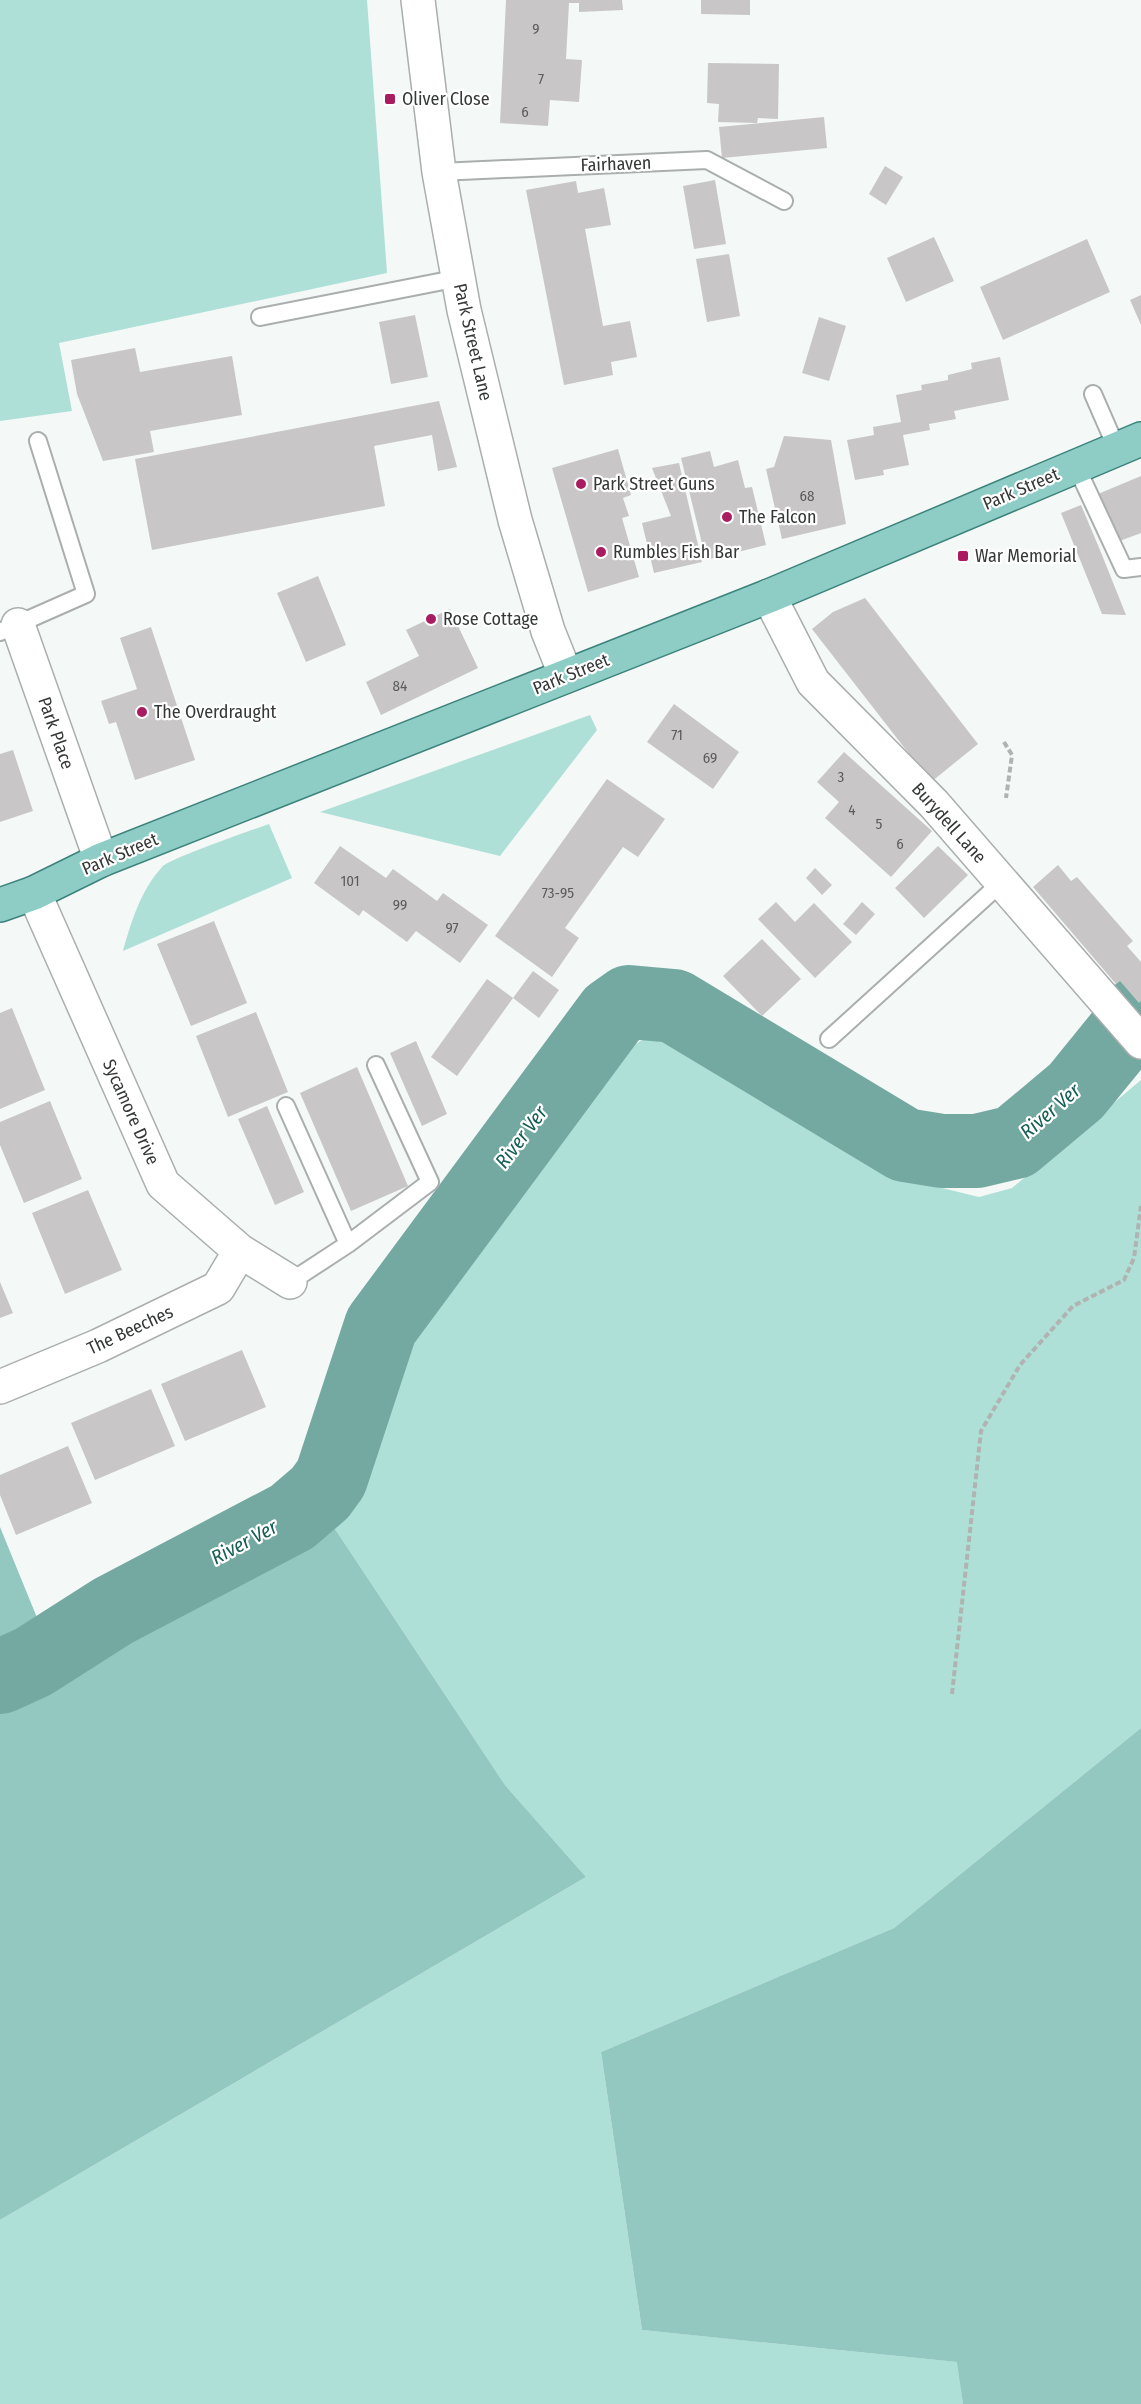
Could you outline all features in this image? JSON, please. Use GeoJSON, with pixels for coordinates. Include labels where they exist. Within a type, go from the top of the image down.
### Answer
{"type":"FeatureCollection","features":[{"type":"Feature","properties":{"kind":"main road","name":"Park Street"},"geometry":{"type":"LineString","coordinates":[[0,905],[34,893],[101,860],[769,596],[1129,444]]}},
{"type":"Feature","properties":{"kind":"street","name":"Park Street Lane"},"geometry":{"type":"LineString","coordinates":[[418,0],[439,172],[464,310],[514,520],[548,631],[566,676]]}},
{"type":"Feature","properties":{"kind":"street","name":"Burydell Lane"},"geometry":{"type":"LineString","coordinates":[[769,596],[813,682],[934,804],[1141,1042]]}},
{"type":"Feature","properties":{"kind":"street","name":"Park Place"},"geometry":{"type":"LineString","coordinates":[[9,629],[101,860]]}},
{"type":"Feature","properties":{"kind":"street","name":"Sycamore Drive"},"geometry":{"type":"LineString","coordinates":[[34,893],[163,1184],[240,1251],[290,1282]]}},
{"type":"Feature","properties":{"kind":"street","name":"The Beeches"},"geometry":{"type":"LineString","coordinates":[[0,1387],[98,1346],[218,1287],[240,1251]]}},
{"type":"Feature","properties":{"kind":"lane","name":"Fairhaven"},"geometry":{"type":"LineString","coordinates":[[439,172],[707,160],[784,201]]}},
{"type":"Feature","properties":{"kind":"lane"},"geometry":{"type":"LineString","coordinates":[[260,317],[459,278]]}},
{"type":"Feature","properties":{"kind":"lane"},"geometry":{"type":"LineString","coordinates":[[1093,394],[1129,444]]}},
{"type":"Feature","properties":{"kind":"lane"},"geometry":{"type":"LineString","coordinates":[[9,629],[86,594],[38,441]]}},
{"type":"Feature","properties":{"kind":"lane"},"geometry":{"type":"LineString","coordinates":[[1076,466],[1124,569],[1141,567]]}},
{"type":"Feature","properties":{"kind":"lane"},"geometry":{"type":"LineString","coordinates":[[829,1039],[1002,882]]}},
{"type":"Feature","properties":{"kind":"lane"},"geometry":{"type":"LineString","coordinates":[[290,1282],[348,1244],[430,1182],[376,1065]]}},
{"type":"Feature","properties":{"kind":"lane"},"geometry":{"type":"LineString","coordinates":[[286,1106],[348,1244]]}},
{"type":"Feature","properties":{"kind":"path"},"geometry":{"type":"LineString","coordinates":[[1004,741],[1012,755],[1006,798]]}},
{"type":"Feature","properties":{"kind":"path"},"geometry":{"type":"LineString","coordinates":[[952,1694],[981,1431],[1020,1365],[1073,1306],[1124,1280],[1134,1258],[1141,1206]]}},
{"type":"Feature","properties":{"kind":"green space"},"geometry":{"type":"Polygon","coordinates":[[[0,0],[367,0],[387,273],[59,343],[72,411],[0,421],[0,0]]]}},
{"type":"Feature","properties":{"kind":"green space"},"geometry":{"type":"Polygon","coordinates":[[[590,715],[597,730],[500,856],[320,812],[590,715]]]}},
{"type":"Feature","properties":{"kind":"green space"},"geometry":{"type":"Polygon","coordinates":[[[269,824],[292,878],[123,951],[133,918],[143,896],[162,867],[194,851],[269,824]]]}},
{"type":"Feature","properties":{"kind":"green space"},"geometry":{"type":"Polygon","coordinates":[[[648,1037],[691,1038],[938,1187],[979,1197],[1012,1188],[1141,1080],[1141,1728],[894,1928],[601,2052],[642,2330],[958,2362],[963,2404],[0,2404],[0,2220],[586,1877],[505,1785],[327,1517],[344,1488],[386,1367],[454,1248],[609,1058],[648,1037]]]}},
{"type":"Feature","properties":{"kind":"shaded area"},"geometry":{"type":"Polygon","coordinates":[[[327,1517],[505,1785],[586,1877],[0,2220],[0,1706],[327,1517]]]}},
{"type":"Feature","properties":{"kind":"shaded area"},"geometry":{"type":"Polygon","coordinates":[[[0,1527],[40,1625],[0,1642],[0,1527]]]}},
{"type":"Feature","properties":{"kind":"shaded area"},"geometry":{"type":"Polygon","coordinates":[[[1141,1728],[1141,2404],[963,2404],[957,2362],[642,2330],[601,2052],[894,1928],[1141,1728]]]}},
{"type":"Feature","properties":{"kind":"building"},"geometry":{"type":"Polygon","coordinates":[[[506,0],[622,0],[623,10],[579,12],[579,3],[569,3],[566,59],[582,60],[579,102],[550,100],[548,126],[500,123],[506,0]]]}},
{"type":"Feature","properties":{"kind":"building"},"geometry":{"type":"Polygon","coordinates":[[[701,0],[750,0],[750,15],[701,14],[701,0]]]}},
{"type":"Feature","properties":{"kind":"building"},"geometry":{"type":"Polygon","coordinates":[[[708,63],[779,64],[778,119],[758,118],[757,123],[718,122],[719,104],[707,103],[708,63]]]}},
{"type":"Feature","properties":{"kind":"building"},"geometry":{"type":"Polygon","coordinates":[[[824,117],[827,148],[722,158],[719,127],[824,117]]]}},
{"type":"Feature","properties":{"kind":"building"},"geometry":{"type":"Polygon","coordinates":[[[885,166],[903,177],[886,205],[869,194],[885,166]]]}},
{"type":"Feature","properties":{"kind":"building"},"geometry":{"type":"Polygon","coordinates":[[[715,180],[726,244],[694,249],[683,186],[715,180]]]}},
{"type":"Feature","properties":{"kind":"building"},"geometry":{"type":"Polygon","coordinates":[[[576,181],[578,193],[604,188],[611,225],[585,229],[603,326],[630,321],[637,357],[611,362],[613,375],[564,385],[526,190],[576,181]]]}},
{"type":"Feature","properties":{"kind":"building"},"geometry":{"type":"Polygon","coordinates":[[[934,237],[954,281],[906,302],[887,258],[934,237]]]}},
{"type":"Feature","properties":{"kind":"building"},"geometry":{"type":"Polygon","coordinates":[[[1087,239],[1110,292],[1003,340],[980,287],[1087,239]]]}},
{"type":"Feature","properties":{"kind":"building"},"geometry":{"type":"Polygon","coordinates":[[[729,254],[740,316],[707,322],[696,259],[729,254]]]}},
{"type":"Feature","properties":{"kind":"building"},"geometry":{"type":"Polygon","coordinates":[[[1141,295],[1141,325],[1130,300],[1141,295]]]}},
{"type":"Feature","properties":{"kind":"building"},"geometry":{"type":"Polygon","coordinates":[[[415,315],[428,377],[391,384],[379,322],[415,315]]]}},
{"type":"Feature","properties":{"kind":"building"},"geometry":{"type":"Polygon","coordinates":[[[819,317],[846,326],[829,381],[802,373],[819,317]]]}},
{"type":"Feature","properties":{"kind":"building"},"geometry":{"type":"Polygon","coordinates":[[[135,348],[140,372],[232,356],[242,415],[150,431],[154,452],[103,461],[77,394],[71,360],[135,348]]]}},
{"type":"Feature","properties":{"kind":"building"},"geometry":{"type":"Polygon","coordinates":[[[1000,357],[1009,400],[954,411],[956,419],[929,424],[930,430],[903,435],[909,465],[883,470],[884,475],[855,480],[847,440],[874,435],[873,427],[901,422],[896,395],[922,390],[921,385],[948,380],[948,375],[972,369],[971,363],[1000,357]]]}},
{"type":"Feature","properties":{"kind":"building"},"geometry":{"type":"Polygon","coordinates":[[[439,401],[457,467],[438,471],[432,435],[374,446],[385,506],[152,550],[135,459],[439,401]]]}},
{"type":"Feature","properties":{"kind":"building"},"geometry":{"type":"Polygon","coordinates":[[[784,436],[831,440],[846,524],[782,539],[766,469],[774,467],[784,436]]]}},
{"type":"Feature","properties":{"kind":"building"},"geometry":{"type":"Polygon","coordinates":[[[618,449],[631,495],[623,498],[629,516],[622,518],[639,577],[588,592],[552,468],[618,449]]]}},
{"type":"Feature","properties":{"kind":"building","name":"The Falcon"},"geometry":{"type":"Polygon","coordinates":[[[710,451],[714,467],[738,460],[745,488],[752,487],[766,545],[706,560],[681,458],[710,451]]]}},
{"type":"Feature","properties":{"kind":"building"},"geometry":{"type":"Polygon","coordinates":[[[679,463],[702,562],[654,573],[642,523],[671,516],[652,468],[679,463]]]}},
{"type":"Feature","properties":{"kind":"building"},"geometry":{"type":"Polygon","coordinates":[[[1141,476],[1141,533],[1117,542],[1098,494],[1141,476]]]}},
{"type":"Feature","properties":{"kind":"building"},"geometry":{"type":"Polygon","coordinates":[[[1081,505],[1126,615],[1102,614],[1061,513],[1081,505]]]}},
{"type":"Feature","properties":{"kind":"building"},"geometry":{"type":"Polygon","coordinates":[[[318,576],[346,645],[306,662],[277,593],[318,576]]]}},
{"type":"Feature","properties":{"kind":"building"},"geometry":{"type":"Polygon","coordinates":[[[865,598],[978,744],[931,782],[812,629],[833,612],[865,598]]]}},
{"type":"Feature","properties":{"kind":"building"},"geometry":{"type":"Polygon","coordinates":[[[450,609],[478,668],[381,715],[366,682],[419,656],[406,630],[450,609]]]}},
{"type":"Feature","properties":{"kind":"building","name":"The Overdraught"},"geometry":{"type":"Polygon","coordinates":[[[151,627],[195,760],[135,780],[116,722],[109,724],[101,701],[137,689],[120,638],[151,627]]]}},
{"type":"Feature","properties":{"kind":"building"},"geometry":{"type":"Polygon","coordinates":[[[674,704],[739,752],[713,789],[647,742],[674,704]]]}},
{"type":"Feature","properties":{"kind":"building"},"geometry":{"type":"Polygon","coordinates":[[[13,750],[33,811],[0,822],[0,754],[13,750]]]}},
{"type":"Feature","properties":{"kind":"building"},"geometry":{"type":"Polygon","coordinates":[[[844,752],[932,831],[891,877],[825,818],[839,802],[817,782],[844,752]]]}},
{"type":"Feature","properties":{"kind":"building"},"geometry":{"type":"Polygon","coordinates":[[[607,779],[665,819],[638,857],[623,847],[565,928],[579,938],[552,977],[495,936],[607,779]]]}},
{"type":"Feature","properties":{"kind":"building"},"geometry":{"type":"Polygon","coordinates":[[[340,846],[386,878],[393,869],[437,901],[443,893],[488,925],[460,963],[416,931],[407,942],[363,910],[359,916],[314,883],[340,846]]]}},
{"type":"Feature","properties":{"kind":"building"},"geometry":{"type":"Polygon","coordinates":[[[938,846],[968,875],[924,918],[895,888],[938,846]]]}},
{"type":"Feature","properties":{"kind":"building"},"geometry":{"type":"Polygon","coordinates":[[[1058,865],[1071,881],[1077,877],[1133,941],[1127,946],[1141,962],[1141,1001],[1139,1003],[1120,981],[1116,984],[1033,887],[1058,865]]]}},
{"type":"Feature","properties":{"kind":"building"},"geometry":{"type":"Polygon","coordinates":[[[815,868],[832,885],[822,895],[806,878],[815,868]]]}},
{"type":"Feature","properties":{"kind":"building"},"geometry":{"type":"Polygon","coordinates":[[[776,902],[795,922],[814,903],[852,942],[815,978],[758,919],[776,902]]]}},
{"type":"Feature","properties":{"kind":"building"},"geometry":{"type":"Polygon","coordinates":[[[862,902],[875,914],[856,935],[843,924],[862,902]]]}},
{"type":"Feature","properties":{"kind":"building"},"geometry":{"type":"Polygon","coordinates":[[[214,921],[247,1003],[191,1026],[157,944],[214,921]]]}},
{"type":"Feature","properties":{"kind":"building"},"geometry":{"type":"Polygon","coordinates":[[[762,939],[801,979],[762,1016],[723,976],[762,939]]]}},
{"type":"Feature","properties":{"kind":"building"},"geometry":{"type":"Polygon","coordinates":[[[533,971],[559,990],[539,1018],[513,998],[533,971]]]}},
{"type":"Feature","properties":{"kind":"building"},"geometry":{"type":"Polygon","coordinates":[[[487,979],[513,998],[457,1076],[431,1057],[487,979]]]}},
{"type":"Feature","properties":{"kind":"building"},"geometry":{"type":"Polygon","coordinates":[[[12,1008],[45,1090],[0,1109],[0,1013],[12,1008]]]}},
{"type":"Feature","properties":{"kind":"building"},"geometry":{"type":"Polygon","coordinates":[[[256,1012],[288,1092],[228,1117],[196,1036],[256,1012]]]}},
{"type":"Feature","properties":{"kind":"building"},"geometry":{"type":"Polygon","coordinates":[[[416,1041],[447,1114],[422,1126],[390,1053],[416,1041]]]}},
{"type":"Feature","properties":{"kind":"building"},"geometry":{"type":"Polygon","coordinates":[[[357,1067],[408,1186],[351,1211],[300,1093],[357,1067]]]}},
{"type":"Feature","properties":{"kind":"building"},"geometry":{"type":"Polygon","coordinates":[[[50,1101],[82,1179],[24,1203],[0,1145],[0,1122],[50,1101]]]}},
{"type":"Feature","properties":{"kind":"building"},"geometry":{"type":"Polygon","coordinates":[[[267,1106],[304,1192],[275,1205],[238,1119],[267,1106]]]}},
{"type":"Feature","properties":{"kind":"building"},"geometry":{"type":"Polygon","coordinates":[[[88,1190],[122,1270],[65,1294],[32,1213],[88,1190]]]}},
{"type":"Feature","properties":{"kind":"building"},"geometry":{"type":"Polygon","coordinates":[[[0,1282],[13,1313],[0,1318],[0,1282]]]}},
{"type":"Feature","properties":{"kind":"building"},"geometry":{"type":"Polygon","coordinates":[[[242,1350],[266,1407],[185,1441],[161,1384],[242,1350]]]}},
{"type":"Feature","properties":{"kind":"building"},"geometry":{"type":"Polygon","coordinates":[[[151,1389],[175,1446],[95,1480],[71,1423],[151,1389]]]}},
{"type":"Feature","properties":{"kind":"building"},"geometry":{"type":"Polygon","coordinates":[[[68,1446],[92,1503],[16,1535],[0,1495],[0,1475],[68,1446]]]}},
{"type":"Feature","properties":{"kind":"waterway","name":"River Ver"},"geometry":{"type":"LineString","coordinates":[[0,1677],[33,1662],[113,1611],[292,1517],[320,1493],[331,1478],[381,1326],[612,1014],[629,1002],[674,1006],[905,1145],[942,1151],[977,1151],[1015,1142],[1076,1091],[1141,1011]]}},
{"type":"Feature","properties":{"kind":"place","name":"Oliver Close"},"geometry":{"type":"Point","coordinates":[390,99]}},
{"type":"Feature","properties":{"kind":"place","name":"Park Street Guns"},"geometry":{"type":"Point","coordinates":[581,484]}},
{"type":"Feature","properties":{"kind":"place","name":"The Falcon"},"geometry":{"type":"Point","coordinates":[727,517]}},
{"type":"Feature","properties":{"kind":"place","name":"Rumbles Fish Bar"},"geometry":{"type":"Point","coordinates":[601,552]}},
{"type":"Feature","properties":{"kind":"place","name":"War Memorial"},"geometry":{"type":"Point","coordinates":[963,556]}},
{"type":"Feature","properties":{"kind":"place","name":"Rose Cottage"},"geometry":{"type":"Point","coordinates":[431,619]}},
{"type":"Feature","properties":{"kind":"place","name":"The Overdraught"},"geometry":{"type":"Point","coordinates":[142,712]}}]}
